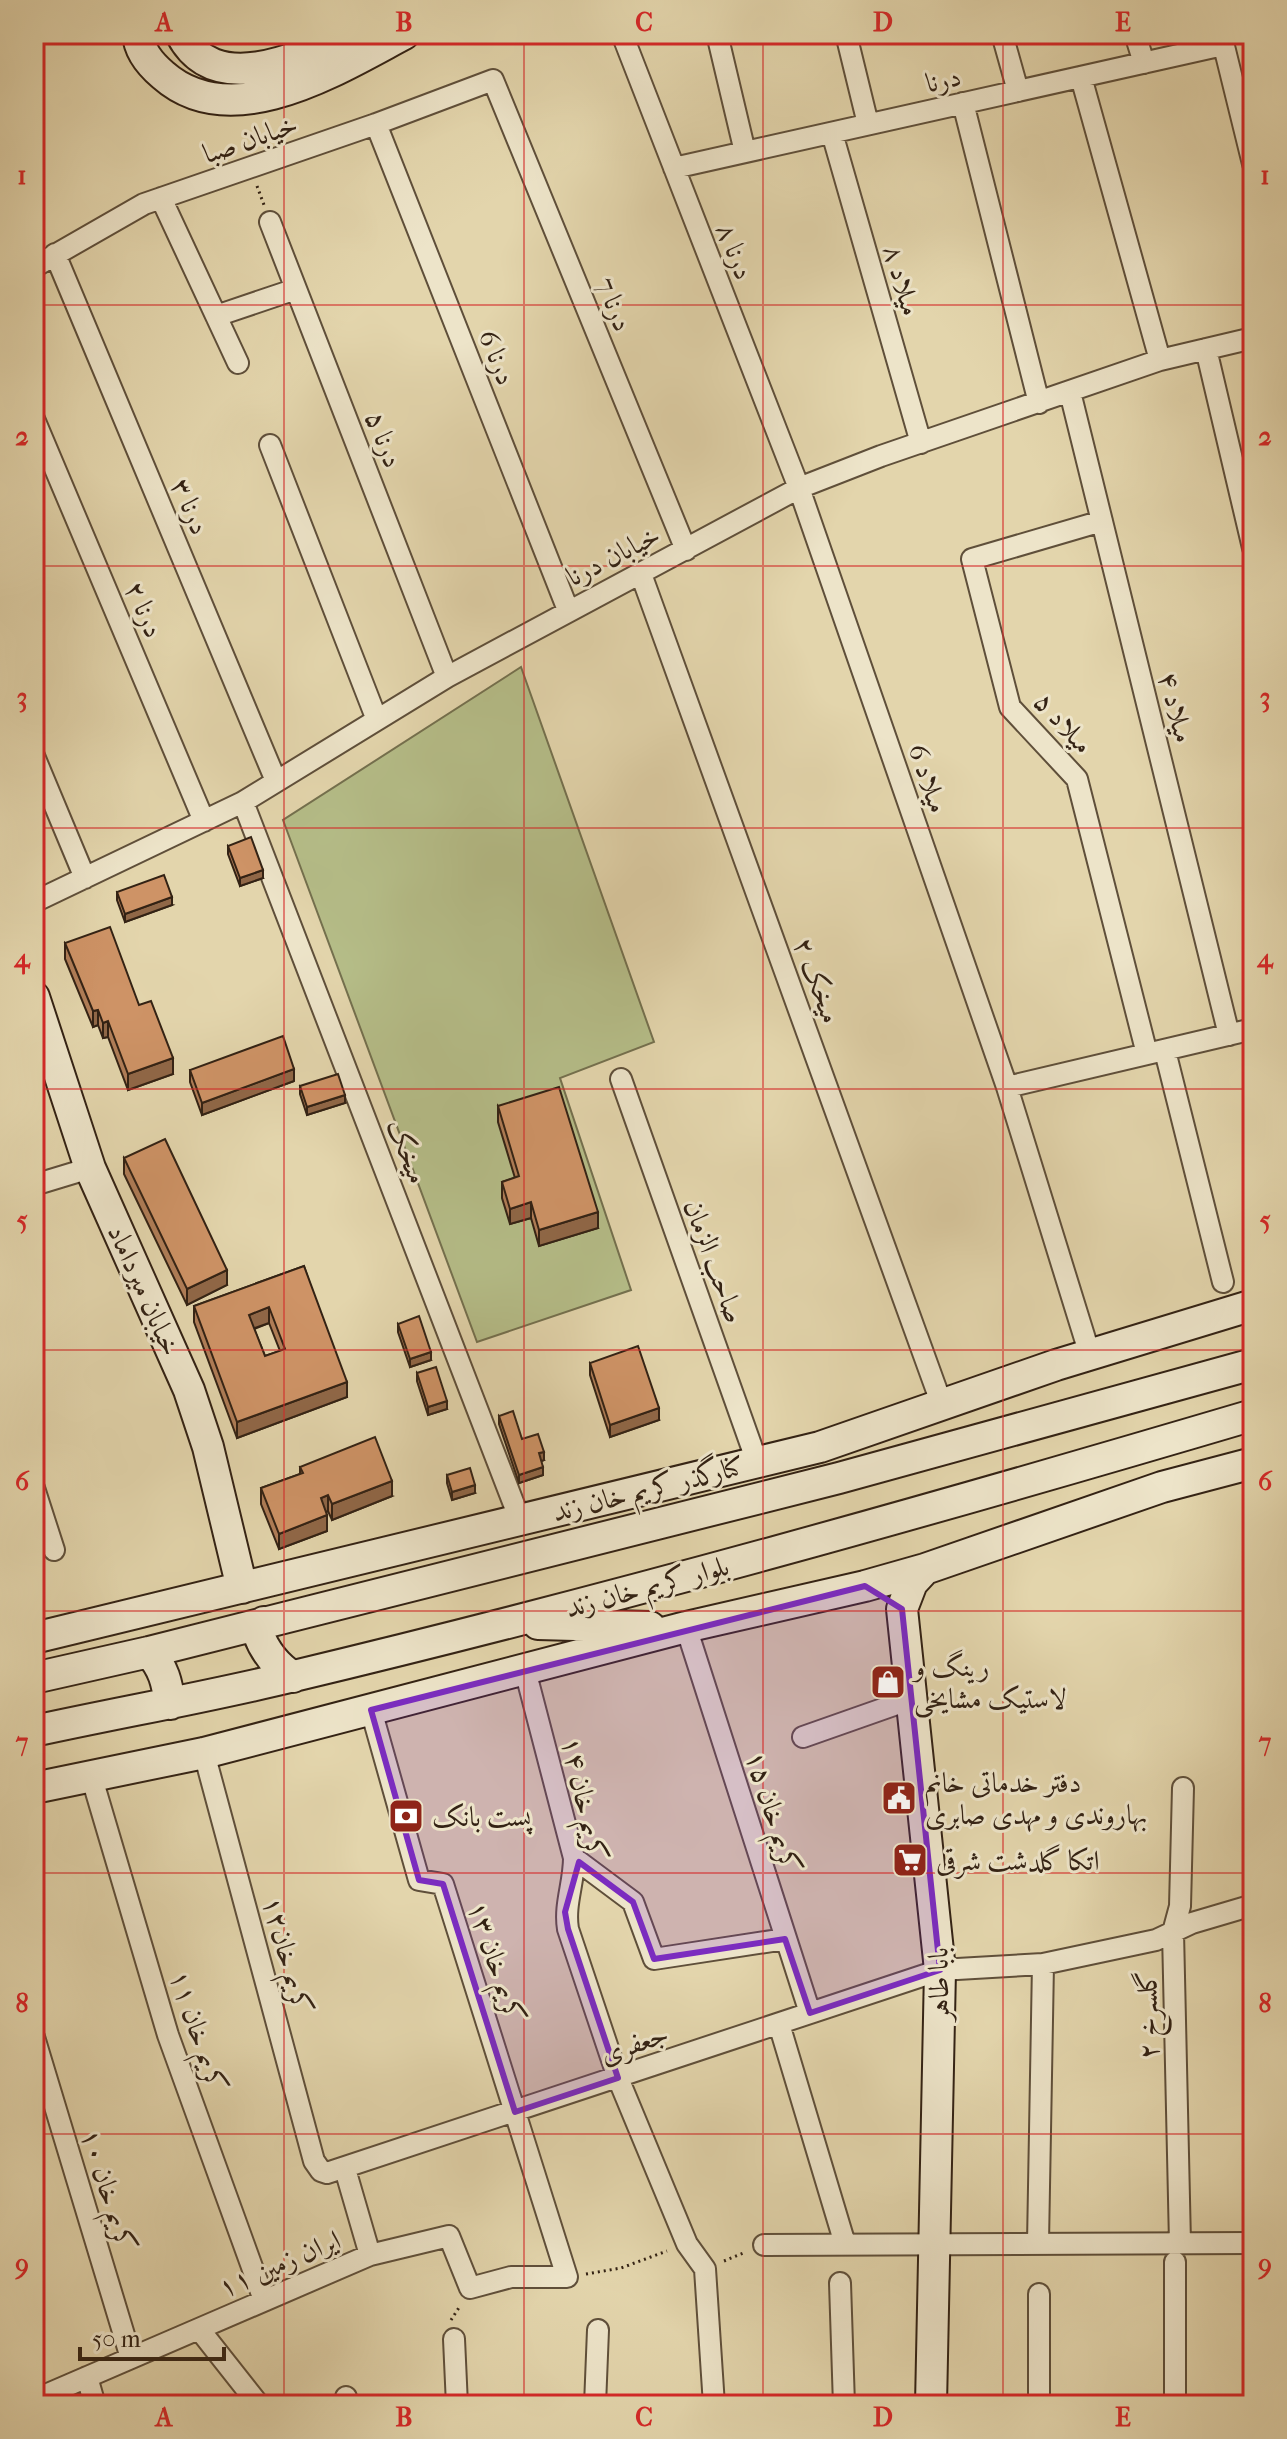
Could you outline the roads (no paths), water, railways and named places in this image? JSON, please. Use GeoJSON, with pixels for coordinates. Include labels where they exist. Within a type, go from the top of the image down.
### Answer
{"type":"FeatureCollection","features":[{"type":"Feature","properties":{"kind":"main road"},"geometry":{"type":"LineString","coordinates":[[138,34],[139,45],[153,67],[172,83],[209,98],[247,99],[302,86],[404,34]]}},
{"type":"Feature","properties":{"kind":"main road"},"geometry":{"type":"LineString","coordinates":[[181,34],[190,50],[210,64],[226,69],[250,69],[308,54],[351,34]]}},
{"type":"Feature","properties":{"kind":"main road","name":"خیابان میرداماد"},"geometry":{"type":"LineString","coordinates":[[34,997],[90,1168],[189,1390],[208,1447],[242,1588]]}},
{"type":"Feature","properties":{"kind":"main road","name":"کنارگذر کریم خان زند"},"geometry":{"type":"LineString","coordinates":[[34,1638],[820,1447],[1090,1355],[1253,1305]]}},
{"type":"Feature","properties":{"kind":"main road"},"geometry":{"type":"LineString","coordinates":[[1193,1382],[1253,1351]]}},
{"type":"Feature","properties":{"kind":"main road","name":"بلوار کریم خان زند"},"geometry":{"type":"LineString","coordinates":[[34,1678],[149,1652],[824,1482],[1253,1364]]}},
{"type":"Feature","properties":{"kind":"main road","name":"بلوار کریم خان زند"},"geometry":{"type":"LineString","coordinates":[[34,1731],[293,1677],[504,1623],[921,1513],[1253,1415]]}},
{"type":"Feature","properties":{"kind":"main road"},"geometry":{"type":"LineString","coordinates":[[854,1436],[1002,1433]]}},
{"type":"Feature","properties":{"kind":"main road"},"geometry":{"type":"LineString","coordinates":[[1162,1487],[1253,1442]]}},
{"type":"Feature","properties":{"kind":"main road"},"geometry":{"type":"LineString","coordinates":[[34,1788],[204,1753],[686,1627],[865,1586],[925,1569],[1162,1487],[1253,1463]]}},
{"type":"Feature","properties":{"kind":"main road"},"geometry":{"type":"LineString","coordinates":[[865,1586],[902,1609],[912,1583],[925,1569]]}},
{"type":"Feature","properties":{"kind":"main road","name":"بابا طاهر"},"geometry":{"type":"LineString","coordinates":[[902,1609],[940,1970],[931,2405]]}},
{"type":"Feature","properties":{"kind":"main road"},"geometry":{"type":"LineString","coordinates":[[264,1622],[258,1633],[262,1645],[277,1667],[293,1677]]}},
{"type":"Feature","properties":{"kind":"main road"},"geometry":{"type":"LineString","coordinates":[[504,1623],[686,1627]]}},
{"type":"Feature","properties":{"kind":"main road"},"geometry":{"type":"LineString","coordinates":[[149,1652],[166,1677],[170,1704]]}},
{"type":"Feature","properties":{"kind":"street","name":"درنا ۸"},"geometry":{"type":"LineString","coordinates":[[622,34],[799,488]]}},
{"type":"Feature","properties":{"kind":"street"},"geometry":{"type":"LineString","coordinates":[[717,34],[745,152]]}},
{"type":"Feature","properties":{"kind":"street"},"geometry":{"type":"LineString","coordinates":[[846,34],[868,124]]}},
{"type":"Feature","properties":{"kind":"street"},"geometry":{"type":"LineString","coordinates":[[1002,34],[1018,91]]}},
{"type":"Feature","properties":{"kind":"street"},"geometry":{"type":"LineString","coordinates":[[1135,34],[1144,63]]}},
{"type":"Feature","properties":{"kind":"street","name":"درنا"},"geometry":{"type":"LineString","coordinates":[[674,168],[1144,63],[1222,40]]}},
{"type":"Feature","properties":{"kind":"street"},"geometry":{"type":"LineString","coordinates":[[1222,40],[1253,164]]}},
{"type":"Feature","properties":{"kind":"street"},"geometry":{"type":"LineString","coordinates":[[1081,77],[1160,360]]}},
{"type":"Feature","properties":{"kind":"street","name":"خیابان صبا"},"geometry":{"type":"LineString","coordinates":[[34,267],[144,204],[493,80]]}},
{"type":"Feature","properties":{"kind":"street","name":"درنا 7"},"geometry":{"type":"LineString","coordinates":[[493,80],[686,550]]}},
{"type":"Feature","properties":{"kind":"street"},"geometry":{"type":"LineString","coordinates":[[963,103],[1039,403]]}},
{"type":"Feature","properties":{"kind":"street","name":"درنا 6"},"geometry":{"type":"LineString","coordinates":[[376,124],[568,610]]}},
{"type":"Feature","properties":{"kind":"street","name":"میلاد ۸"},"geometry":{"type":"LineString","coordinates":[[832,133],[921,443]]}},
{"type":"Feature","properties":{"kind":"street"},"geometry":{"type":"LineString","coordinates":[[161,198],[238,363]]}},
{"type":"Feature","properties":{"kind":"street","name":"درنا ۵"},"geometry":{"type":"LineString","coordinates":[[270,222],[447,677]]}},
{"type":"Feature","properties":{"kind":"street","name":"درنا ۳"},"geometry":{"type":"LineString","coordinates":[[55,254],[276,781]]}},
{"type":"Feature","properties":{"kind":"street"},"geometry":{"type":"LineString","coordinates":[[216,316],[296,289]]}},
{"type":"Feature","properties":{"kind":"street","name":"خیابان درنا"},"geometry":{"type":"LineString","coordinates":[[34,902],[243,802],[447,677],[799,488],[1160,360],[1253,338]]}},
{"type":"Feature","properties":{"kind":"street"},"geometry":{"type":"LineString","coordinates":[[1206,349],[1253,548]]}},
{"type":"Feature","properties":{"kind":"street","name":"میلاد ۴"},"geometry":{"type":"LineString","coordinates":[[1070,392],[1229,1035]]}},
{"type":"Feature","properties":{"kind":"street","name":"درنا ۲"},"geometry":{"type":"LineString","coordinates":[[34,419],[204,821]]}},
{"type":"Feature","properties":{"kind":"street"},"geometry":{"type":"LineString","coordinates":[[270,445],[377,720]]}},
{"type":"Feature","properties":{"kind":"street","name":"میلاد 6"},"geometry":{"type":"LineString","coordinates":[[799,488],[1007,1087],[1090,1355]]}},
{"type":"Feature","properties":{"kind":"street","name":"میلاد ۵"},"geometry":{"type":"LineString","coordinates":[[1102,521],[972,559],[1010,707],[1077,779],[1156,1052]]}},
{"type":"Feature","properties":{"kind":"street","name":"میخک ۲"},"geometry":{"type":"LineString","coordinates":[[641,574],[942,1405]]}},
{"type":"Feature","properties":{"kind":"street"},"geometry":{"type":"LineString","coordinates":[[34,756],[85,878]]}},
{"type":"Feature","properties":{"kind":"street","name":"میخک"},"geometry":{"type":"LineString","coordinates":[[243,802],[520,1520]]}},
{"type":"Feature","properties":{"kind":"street"},"geometry":{"type":"LineString","coordinates":[[1007,1087],[1253,1029]]}},
{"type":"Feature","properties":{"kind":"street"},"geometry":{"type":"LineString","coordinates":[[1156,1052],[1223,1282]]}},
{"type":"Feature","properties":{"kind":"street","name":"صاحب الزمان"},"geometry":{"type":"LineString","coordinates":[[621,1079],[757,1462]]}},
{"type":"Feature","properties":{"kind":"street"},"geometry":{"type":"LineString","coordinates":[[34,1185],[90,1168]]}},
{"type":"Feature","properties":{"kind":"street"},"geometry":{"type":"LineString","coordinates":[[34,1488],[54,1550]]}},
{"type":"Feature","properties":{"kind":"street","name":"کریم خان ۱۵"},"geometry":{"type":"LineString","coordinates":[[686,1627],[810,2013]]}},
{"type":"Feature","properties":{"kind":"street","name":"کریم خان ۱۴"},"geometry":{"type":"LineString","coordinates":[[525,1670],[574,1858],[574,1881],[565,1912],[568,1929],[618,2078],[687,2244],[705,2269],[714,2405]]}},
{"type":"Feature","properties":{"kind":"street"},"geometry":{"type":"LineString","coordinates":[[803,1737],[911,1699]]}},
{"type":"Feature","properties":{"kind":"street","name":"کریم خان ۱۳"},"geometry":{"type":"LineString","coordinates":[[371,1710],[419,1880],[443,1884],[515,2112]]}},
{"type":"Feature","properties":{"kind":"street","name":"کریم خان۱۲"},"geometry":{"type":"LineString","coordinates":[[204,1753],[314,2161],[321,2171]]}},
{"type":"Feature","properties":{"kind":"street","name":"کریم خان ۱۱"},"geometry":{"type":"LineString","coordinates":[[91,1775],[168,2035],[264,2300]]}},
{"type":"Feature","properties":{"kind":"street","name":"گلسرخ ۲"},"geometry":{"type":"LineString","coordinates":[[1175,2405],[1178,2252],[1173,1932],[1180,1906],[1183,1788]]}},
{"type":"Feature","properties":{"kind":"street"},"geometry":{"type":"LineString","coordinates":[[574,1858],[633,1902],[654,1959],[785,1939]]}},
{"type":"Feature","properties":{"kind":"street","name":"جعفری"},"geometry":{"type":"LineString","coordinates":[[321,2171],[327,2173],[345,2169],[940,1970],[1043,1964],[1156,1940],[1192,1923],[1253,1905]]}},
{"type":"Feature","properties":{"kind":"street"},"geometry":{"type":"LineString","coordinates":[[1038,2243],[1043,1964]]}},
{"type":"Feature","properties":{"kind":"street"},"geometry":{"type":"LineString","coordinates":[[779,2024],[845,2244]]}},
{"type":"Feature","properties":{"kind":"street","name":"کریم خان ۱۰"},"geometry":{"type":"LineString","coordinates":[[34,2037],[131,2358]]}},
{"type":"Feature","properties":{"kind":"street","name":"ایران زمین ۱۱"},"geometry":{"type":"LineString","coordinates":[[34,2400],[370,2255],[449,2236],[470,2288],[511,2277],[567,2277],[515,2112]]}},
{"type":"Feature","properties":{"kind":"street"},"geometry":{"type":"LineString","coordinates":[[345,2169],[370,2255]]}},
{"type":"Feature","properties":{"kind":"street"},"geometry":{"type":"LineString","coordinates":[[764,2245],[1038,2243],[1178,2252],[1253,2243]]}},
{"type":"Feature","properties":{"kind":"street"},"geometry":{"type":"LineString","coordinates":[[840,2283],[844,2405]]}},
{"type":"Feature","properties":{"kind":"street"},"geometry":{"type":"LineString","coordinates":[[1039,2294],[1039,2405]]}},
{"type":"Feature","properties":{"kind":"street"},"geometry":{"type":"LineString","coordinates":[[199,2329],[259,2405]]}},
{"type":"Feature","properties":{"kind":"street"},"geometry":{"type":"LineString","coordinates":[[595,2405],[598,2330]]}},
{"type":"Feature","properties":{"kind":"street"},"geometry":{"type":"LineString","coordinates":[[454,2339],[457,2405]]}},
{"type":"Feature","properties":{"kind":"street"},"geometry":{"type":"LineString","coordinates":[[87,2377],[95,2405]]}},
{"type":"Feature","properties":{"kind":"place","name":"رینگ و لاستیک مشایخی"},"geometry":{"type":"Point","coordinates":[888,1682]}},
{"type":"Feature","properties":{"kind":"place","name":"دفتر خدماتی خانم بهاروندی و مهدی صابری"},"geometry":{"type":"Point","coordinates":[899,1798]}},
{"type":"Feature","properties":{"kind":"place","name":"پست بانک"},"geometry":{"type":"Point","coordinates":[406,1816]}},
{"type":"Feature","properties":{"kind":"place","name":"اتکا گلدشت شرقی"},"geometry":{"type":"Point","coordinates":[910,1860]}}]}
